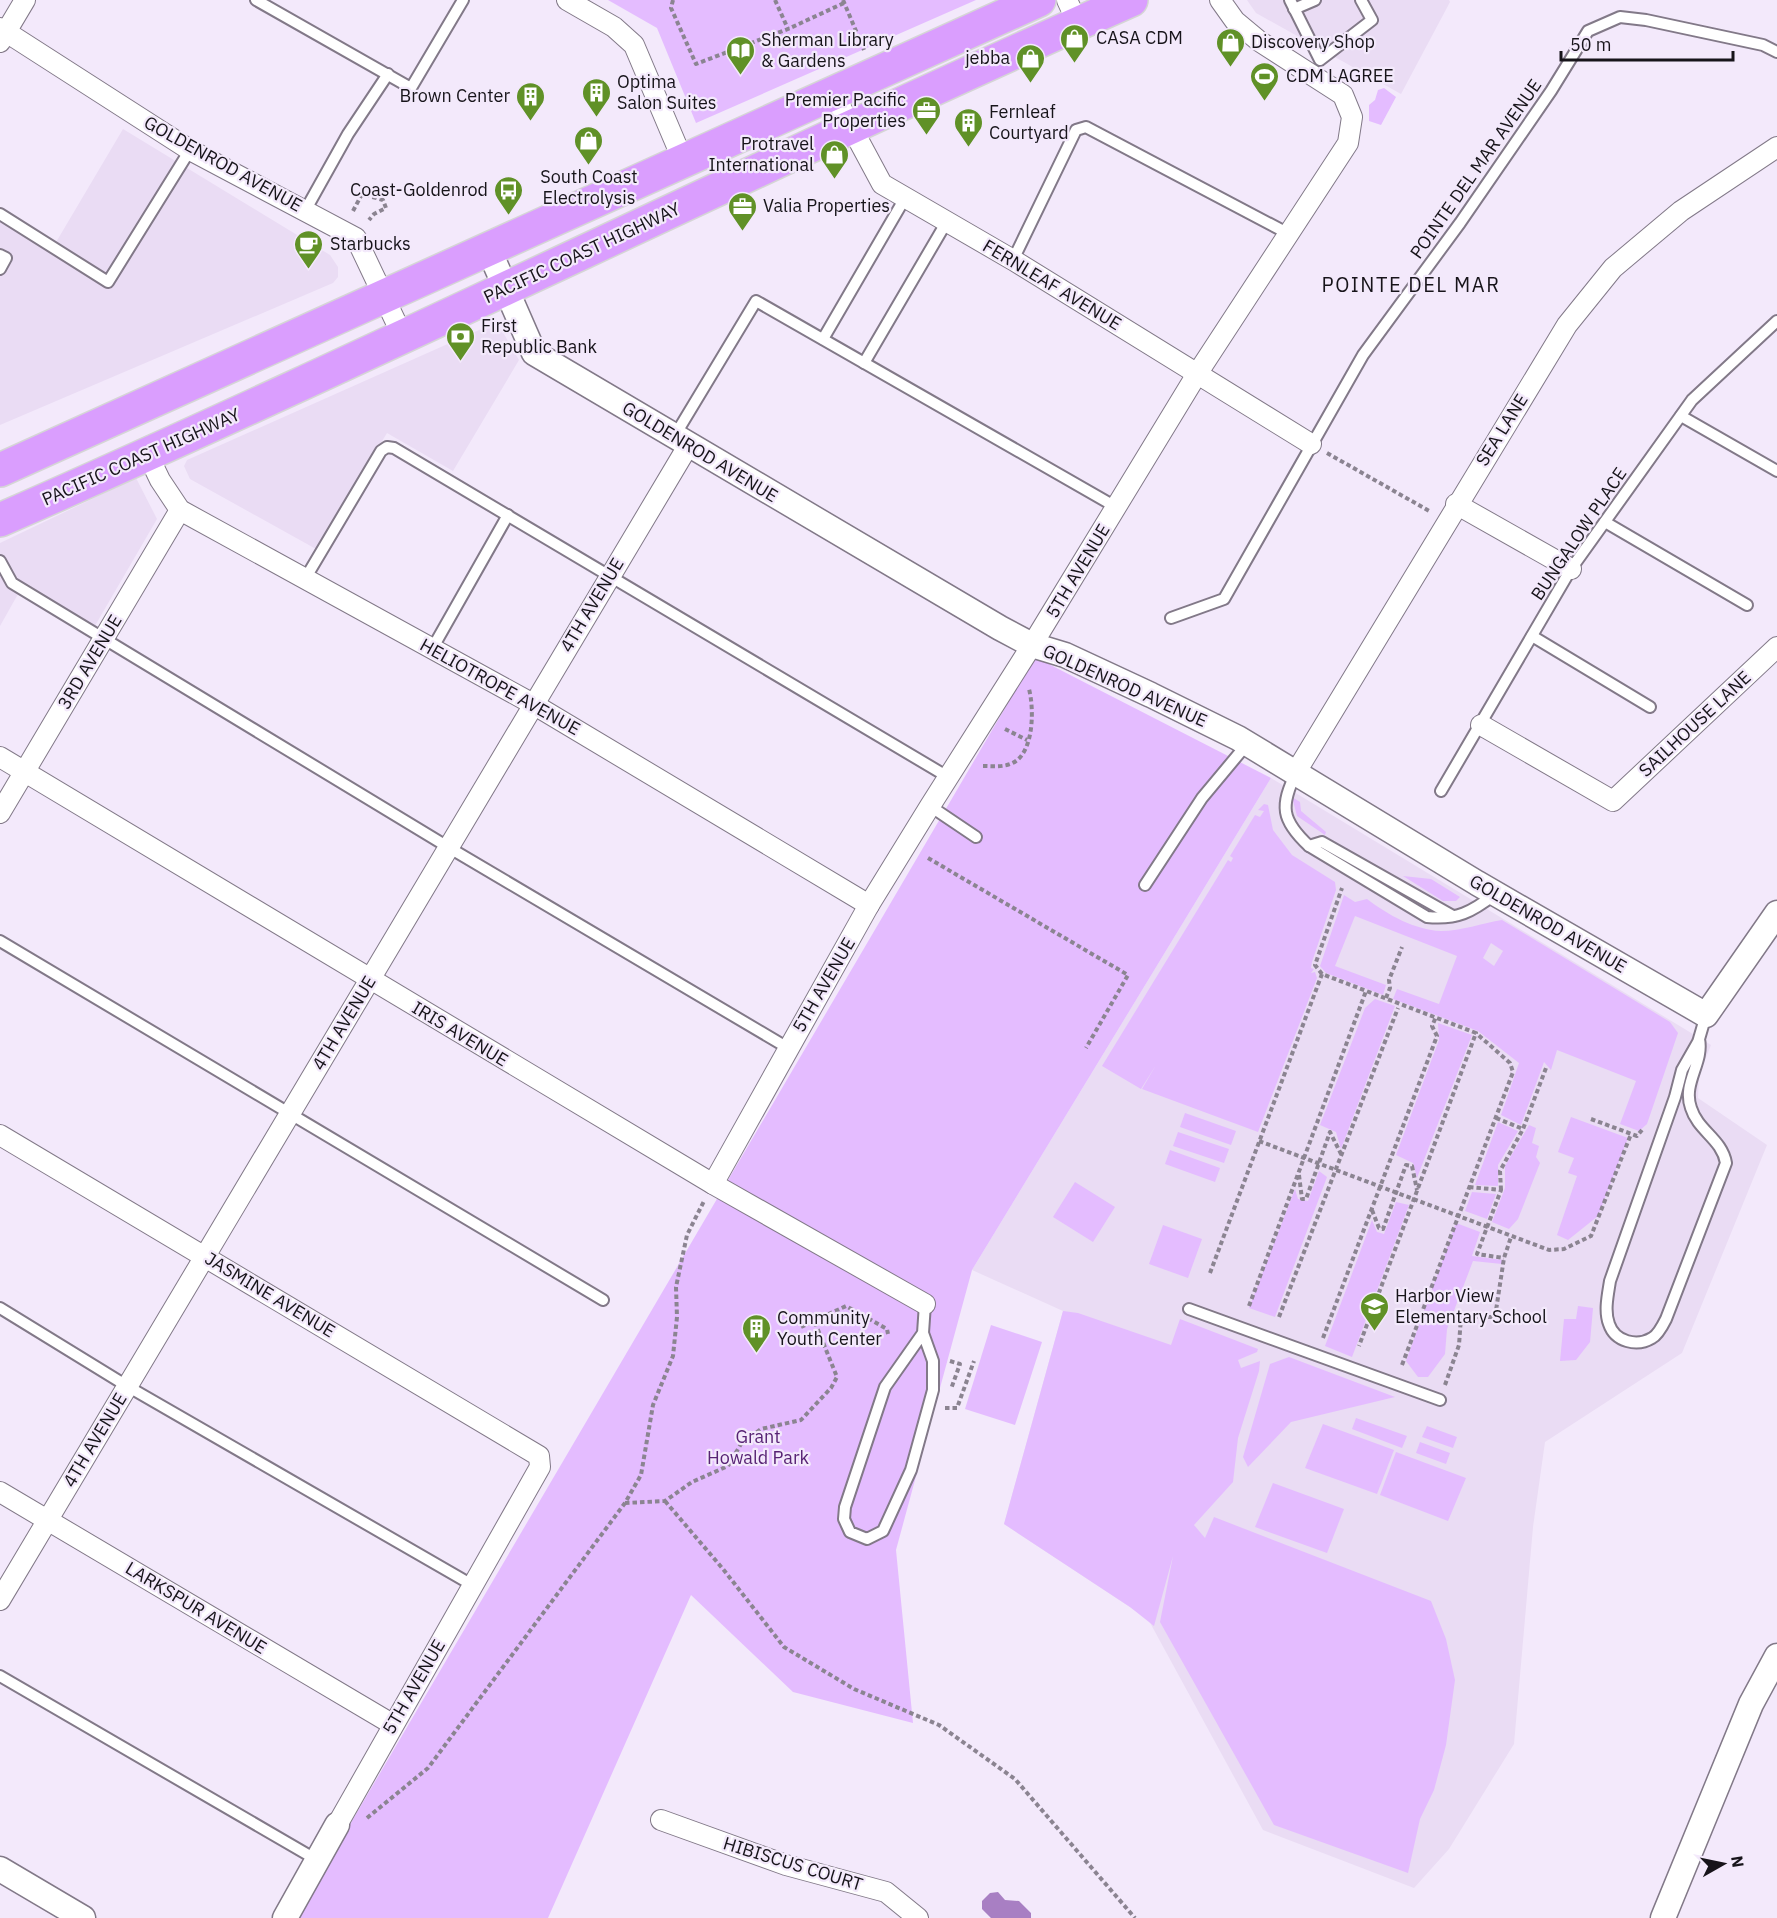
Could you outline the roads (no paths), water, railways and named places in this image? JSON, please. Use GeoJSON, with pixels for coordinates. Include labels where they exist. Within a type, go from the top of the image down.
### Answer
{"type":"FeatureCollection","features":[{"type":"Feature","properties":{"kind":"highway"},"geometry":{"type":"LineString","coordinates":[[0,470],[684,163],[832,92],[1040,0]]}},
{"type":"Feature","properties":{"kind":"highway","name":"PACIFIC COAST HIGHWAY"},"geometry":{"type":"LineString","coordinates":[[0,520],[148,455],[505,290],[850,127],[1072,12],[1131,0]]}},
{"type":"Feature","properties":{"kind":"street"},"geometry":{"type":"LineString","coordinates":[[2,34],[25,0]]}},
{"type":"Feature","properties":{"kind":"street"},"geometry":{"type":"LineString","coordinates":[[567,0],[614,27],[634,45],[684,163]]}},
{"type":"Feature","properties":{"kind":"street","name":"5TH AVENUE"},"geometry":{"type":"LineString","coordinates":[[713,1184],[869,905],[1032,645],[1197,374],[1348,143],[1352,117],[1343,95],[1317,68],[1259,41],[1235,21],[1220,0]]}},
{"type":"Feature","properties":{"kind":"street","name":"GOLDENROD AVENUE"},"geometry":{"type":"LineString","coordinates":[[2,34],[190,150],[356,238],[403,337]]}},
{"type":"Feature","properties":{"kind":"street","name":"FERNLEAF AVENUE"},"geometry":{"type":"LineString","coordinates":[[832,92],[882,184],[1013,260],[1311,444]]}},
{"type":"Feature","properties":{"kind":"street","name":"SEA LANE"},"geometry":{"type":"LineString","coordinates":[[1296,772],[1567,324],[1613,268],[1682,212],[1777,147]]}},
{"type":"Feature","properties":{"kind":"street","name":"GOLDENROD AVENUE"},"geometry":{"type":"LineString","coordinates":[[489,250],[534,352],[681,441],[1032,645],[1065,655],[1248,744],[1495,894],[1706,1015]]}},
{"type":"Feature","properties":{"kind":"street","name":"4TH AVENUE"},"geometry":{"type":"LineString","coordinates":[[0,1600],[610,574],[681,441]]}},
{"type":"Feature","properties":{"kind":"street","name":"HELIOTROPE AVENUE"},"geometry":{"type":"LineString","coordinates":[[148,455],[160,480],[180,510],[533,704],[869,905]]}},
{"type":"Feature","properties":{"kind":"street","name":"3RD AVENUE"},"geometry":{"type":"LineString","coordinates":[[0,813],[180,510]]}},
{"type":"Feature","properties":{"kind":"street"},"geometry":{"type":"LineString","coordinates":[[1452,513],[1571,569]]}},
{"type":"Feature","properties":{"kind":"street","name":"SAILHOUSE LANE"},"geometry":{"type":"LineString","coordinates":[[1481,725],[1613,801],[1777,647]]}},
{"type":"Feature","properties":{"kind":"street","name":"IRIS AVENUE"},"geometry":{"type":"LineString","coordinates":[[0,757],[713,1184],[925,1304]]}},
{"type":"Feature","properties":{"kind":"street"},"geometry":{"type":"LineString","coordinates":[[1706,1015],[1777,913]]}},
{"type":"Feature","properties":{"kind":"street","name":"JASMINE AVENUE"},"geometry":{"type":"LineString","coordinates":[[0,1135],[539,1456]]}},
{"type":"Feature","properties":{"kind":"street","name":"5TH AVENUE"},"geometry":{"type":"LineString","coordinates":[[285,1918],[392,1724],[474,1586],[540,1467],[539,1456]]}},
{"type":"Feature","properties":{"kind":"street","name":"LARKSPUR AVENUE"},"geometry":{"type":"LineString","coordinates":[[0,1492],[392,1724]]}},
{"type":"Feature","properties":{"kind":"street"},"geometry":{"type":"LineString","coordinates":[[1663,1918],[1751,1704],[1777,1656]]}},
{"type":"Feature","properties":{"kind":"street","name":"HIBISCUS COURT"},"geometry":{"type":"LineString","coordinates":[[660,1820],[786,1865],[886,1892],[918,1918]]}},
{"type":"Feature","properties":{"kind":"street"},"geometry":{"type":"LineString","coordinates":[[0,1869],[83,1918]]}},
{"type":"Feature","properties":{"kind":"lane"},"geometry":{"type":"LineString","coordinates":[[256,0],[411,88],[463,0]]}},
{"type":"Feature","properties":{"kind":"lane"},"geometry":{"type":"LineString","coordinates":[[1316,0],[1292,5],[1317,68],[1372,20],[1361,0]]}},
{"type":"Feature","properties":{"kind":"lane","name":"POINTE DEL MAR AVENUE"},"geometry":{"type":"LineString","coordinates":[[1170,618],[1224,599],[1364,355],[1467,213],[1551,91],[1588,31],[1620,17],[1646,20],[1763,45],[1777,52]]}},
{"type":"Feature","properties":{"kind":"lane"},"geometry":{"type":"LineString","coordinates":[[305,211],[348,134],[387,74]]}},
{"type":"Feature","properties":{"kind":"lane"},"geometry":{"type":"LineString","coordinates":[[1013,260],[1076,130],[1086,127],[1289,234]]}},
{"type":"Feature","properties":{"kind":"lane"},"geometry":{"type":"LineString","coordinates":[[0,214],[108,282],[190,150]]}},
{"type":"Feature","properties":{"kind":"lane"},"geometry":{"type":"LineString","coordinates":[[823,339],[905,198]]}},
{"type":"Feature","properties":{"kind":"lane"},"geometry":{"type":"LineString","coordinates":[[864,363],[946,223]]}},
{"type":"Feature","properties":{"kind":"lane"},"geometry":{"type":"LineString","coordinates":[[0,255],[6,258],[0,268]]}},
{"type":"Feature","properties":{"kind":"lane"},"geometry":{"type":"LineString","coordinates":[[681,441],[756,301],[1116,507]]}},
{"type":"Feature","properties":{"kind":"lane","name":"BUNGALOW PLACE"},"geometry":{"type":"LineString","coordinates":[[1441,791],[1571,569],[1692,400],[1777,321]]}},
{"type":"Feature","properties":{"kind":"lane"},"geometry":{"type":"LineString","coordinates":[[1681,416],[1777,471]]}},
{"type":"Feature","properties":{"kind":"lane"},"geometry":{"type":"LineString","coordinates":[[305,579],[381,451],[387,447],[394,448],[610,574],[948,777]]}},
{"type":"Feature","properties":{"kind":"lane"},"geometry":{"type":"LineString","coordinates":[[432,649],[508,515]]}},
{"type":"Feature","properties":{"kind":"lane"},"geometry":{"type":"LineString","coordinates":[[1605,522],[1747,605]]}},
{"type":"Feature","properties":{"kind":"lane"},"geometry":{"type":"LineString","coordinates":[[0,561],[12,584],[448,847],[788,1048]]}},
{"type":"Feature","properties":{"kind":"lane"},"geometry":{"type":"LineString","coordinates":[[1532,636],[1650,706]]}},
{"type":"Feature","properties":{"kind":"lane"},"geometry":{"type":"LineString","coordinates":[[1144,885],[1202,798],[1248,744]]}},
{"type":"Feature","properties":{"kind":"lane"},"geometry":{"type":"LineString","coordinates":[[1296,772],[1285,796],[1286,813],[1294,832],[1309,846],[1427,916],[1453,916],[1472,912],[1495,894]]}},
{"type":"Feature","properties":{"kind":"lane"},"geometry":{"type":"LineString","coordinates":[[930,806],[976,837]]}},
{"type":"Feature","properties":{"kind":"lane"},"geometry":{"type":"LineString","coordinates":[[0,941],[603,1300]]}},
{"type":"Feature","properties":{"kind":"lane"},"geometry":{"type":"LineString","coordinates":[[1699,1041],[1700,1047],[1687,1089],[1691,1108],[1698,1123],[1720,1144],[1726,1163],[1666,1319],[1654,1337],[1635,1344],[1618,1337],[1609,1324],[1607,1301],[1610,1281],[1675,1097],[1682,1070],[1699,1041],[1706,1015]]}},
{"type":"Feature","properties":{"kind":"lane"},"geometry":{"type":"LineString","coordinates":[[922,1333],[885,1387],[845,1507],[844,1520],[850,1532],[867,1539],[883,1531],[911,1470],[933,1390],[933,1361],[922,1333],[925,1304]]}},
{"type":"Feature","properties":{"kind":"lane"},"geometry":{"type":"LineString","coordinates":[[0,1308],[127,1386],[474,1586]]}},
{"type":"Feature","properties":{"kind":"lane"},"geometry":{"type":"LineString","coordinates":[[1189,1309],[1440,1400]]}},
{"type":"Feature","properties":{"kind":"lane"},"geometry":{"type":"LineString","coordinates":[[0,1676],[317,1860]]}},
{"type":"Feature","properties":{"kind":"place","name":"CASA CDM"},"geometry":{"type":"Point","coordinates":[1075,64]}},
{"type":"Feature","properties":{"kind":"place","name":"Discovery Shop"},"geometry":{"type":"Point","coordinates":[1230,68]}},
{"type":"Feature","properties":{"kind":"place","name":"Sherman Library & Gardens"},"geometry":{"type":"Point","coordinates":[740,76]}},
{"type":"Feature","properties":{"kind":"place","name":"jebba"},"geometry":{"type":"Point","coordinates":[1031,84]}},
{"type":"Feature","properties":{"kind":"place","name":"CDM LAGREE"},"geometry":{"type":"Point","coordinates":[1265,102]}},
{"type":"Feature","properties":{"kind":"place","name":"Optima Salon Suites"},"geometry":{"type":"Point","coordinates":[596,118]}},
{"type":"Feature","properties":{"kind":"place","name":"Brown Center"},"geometry":{"type":"Point","coordinates":[531,122]}},
{"type":"Feature","properties":{"kind":"place","name":"Premier Pacific Properties"},"geometry":{"type":"Point","coordinates":[927,136]}},
{"type":"Feature","properties":{"kind":"place","name":"Fernleaf Courtyard"},"geometry":{"type":"Point","coordinates":[968,148]}},
{"type":"Feature","properties":{"kind":"place","name":"South Coast Electrolysis"},"geometry":{"type":"Point","coordinates":[589,166]}},
{"type":"Feature","properties":{"kind":"place","name":"Protravel International"},"geometry":{"type":"Point","coordinates":[835,180]}},
{"type":"Feature","properties":{"kind":"place","name":"Coast-Goldenrod"},"geometry":{"type":"Point","coordinates":[509,216]}},
{"type":"Feature","properties":{"kind":"place","name":"Valia Properties"},"geometry":{"type":"Point","coordinates":[742,232]}},
{"type":"Feature","properties":{"kind":"place","name":"Starbucks"},"geometry":{"type":"Point","coordinates":[309,270]}},
{"type":"Feature","properties":{"kind":"place","name":"First Republic Bank"},"geometry":{"type":"Point","coordinates":[460,362]}},
{"type":"Feature","properties":{"kind":"place","name":"Harbor View Elementary School"},"geometry":{"type":"Point","coordinates":[1374,1332]}},
{"type":"Feature","properties":{"kind":"place","name":"Community Youth Center"},"geometry":{"type":"Point","coordinates":[756,1354]}},
{"type":"Feature","properties":{"kind":"district","name":"POINTE DEL MAR"},"geometry":{"type":"Point","coordinates":[1411,285]}},
{"type":"Feature","properties":{"kind":"park label","name":"Grant Howald Park"},"geometry":{"type":"Point","coordinates":[758,1447]}}]}
